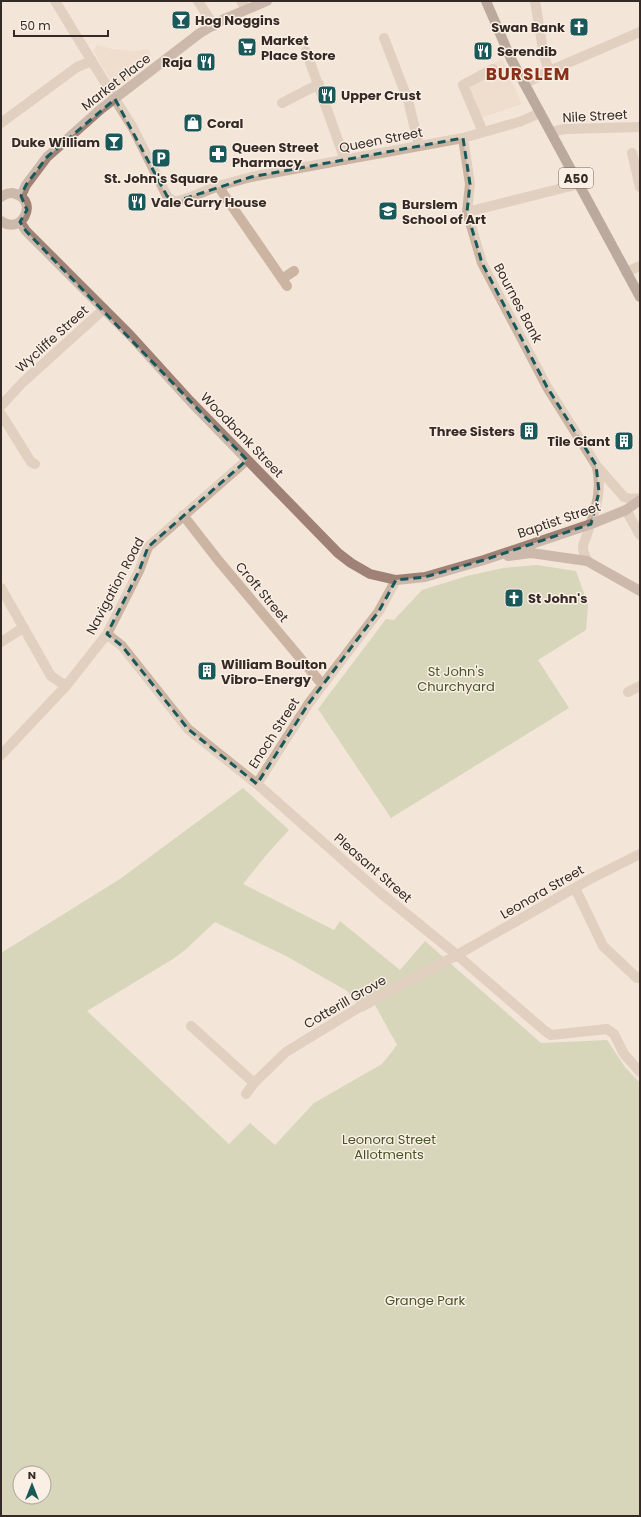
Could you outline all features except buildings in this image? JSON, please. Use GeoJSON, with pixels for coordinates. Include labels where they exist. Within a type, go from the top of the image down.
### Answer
{"type":"FeatureCollection","features":[{"type":"Feature","properties":{"kind":"main road","name":"Market Place"},"geometry":{"type":"LineString","coordinates":[[20,196],[26,185],[47,157],[101,109],[200,34],[244,5],[267,1]]}},
{"type":"Feature","properties":{"kind":"main road","name":"A50"},"geometry":{"type":"LineString","coordinates":[[486,1],[511,59],[524,84],[640,297]]}},
{"type":"Feature","properties":{"kind":"main road"},"geometry":{"type":"LineString","coordinates":[[1,197],[12,194],[20,196],[26,203],[27,210],[25,216],[20,222],[12,224],[1,221]]}},
{"type":"Feature","properties":{"kind":"main road","name":"Woodbank Street"},"geometry":{"type":"LineString","coordinates":[[20,222],[26,231],[130,335],[247,460],[338,553],[351,563],[370,574],[396,580],[425,577],[484,560]]}},
{"type":"Feature","properties":{"kind":"main road","name":"Baptist Street"},"geometry":{"type":"LineString","coordinates":[[484,560],[591,524],[626,510],[640,499]]}},
{"type":"Feature","properties":{"kind":"main road"},"geometry":{"type":"LineString","coordinates":[[484,560],[531,553],[588,561],[640,591]]}},
{"type":"Feature","properties":{"kind":"street"},"geometry":{"type":"LineString","coordinates":[[55,1],[115,99]]}},
{"type":"Feature","properties":{"kind":"street"},"geometry":{"type":"LineString","coordinates":[[536,1],[544,56],[549,71]]}},
{"type":"Feature","properties":{"kind":"street"},"geometry":{"type":"LineString","coordinates":[[203,2],[214,26]]}},
{"type":"Feature","properties":{"kind":"street"},"geometry":{"type":"LineString","coordinates":[[524,84],[549,71],[638,32]]}},
{"type":"Feature","properties":{"kind":"street"},"geometry":{"type":"LineString","coordinates":[[384,38],[408,100],[419,146]]}},
{"type":"Feature","properties":{"kind":"street"},"geometry":{"type":"LineString","coordinates":[[306,51],[345,160]]}},
{"type":"Feature","properties":{"kind":"street"},"geometry":{"type":"LineString","coordinates":[[1,123],[77,67],[92,61]]}},
{"type":"Feature","properties":{"kind":"street"},"geometry":{"type":"LineString","coordinates":[[483,132],[463,85],[493,69]]}},
{"type":"Feature","properties":{"kind":"street"},"geometry":{"type":"LineString","coordinates":[[282,103],[319,84]]}},
{"type":"Feature","properties":{"kind":"street","name":"Queen Street"},"geometry":{"type":"LineString","coordinates":[[115,99],[136,135],[167,196],[174,202],[218,186],[251,177],[463,138],[519,122],[540,113]]}},
{"type":"Feature","properties":{"kind":"street","name":"Nile Street"},"geometry":{"type":"LineString","coordinates":[[551,132],[565,129],[640,127]]}},
{"type":"Feature","properties":{"kind":"street","name":"Bournes Bank"},"geometry":{"type":"LineString","coordinates":[[463,138],[470,184],[467,212],[482,263],[547,387],[596,465],[624,497],[640,499]]}},
{"type":"Feature","properties":{"kind":"street"},"geometry":{"type":"LineString","coordinates":[[632,153],[640,187]]}},
{"type":"Feature","properties":{"kind":"street"},"geometry":{"type":"LineString","coordinates":[[467,212],[579,184]]}},
{"type":"Feature","properties":{"kind":"street"},"geometry":{"type":"LineString","coordinates":[[218,186],[284,283],[294,271]]}},
{"type":"Feature","properties":{"kind":"street"},"geometry":{"type":"LineString","coordinates":[[626,272],[640,266]]}},
{"type":"Feature","properties":{"kind":"street","name":"Wycliffe Street"},"geometry":{"type":"LineString","coordinates":[[1,406],[22,383],[104,310]]}},
{"type":"Feature","properties":{"kind":"street"},"geometry":{"type":"LineString","coordinates":[[1,414],[31,462],[35,464]]}},
{"type":"Feature","properties":{"kind":"street","name":"Navigation Road"},"geometry":{"type":"LineString","coordinates":[[1,755],[66,686],[107,634],[140,571],[148,546],[247,460]]}},
{"type":"Feature","properties":{"kind":"street","name":"Bournes Bank"},"geometry":{"type":"LineString","coordinates":[[588,561],[583,550],[583,545],[591,524],[599,492],[600,480],[596,465]]}},
{"type":"Feature","properties":{"kind":"street"},"geometry":{"type":"LineString","coordinates":[[626,510],[640,536]]}},
{"type":"Feature","properties":{"kind":"street","name":"Croft Street"},"geometry":{"type":"LineString","coordinates":[[183,515],[218,560],[322,684]]}},
{"type":"Feature","properties":{"kind":"street","name":"Enoch Street"},"geometry":{"type":"LineString","coordinates":[[257,784],[322,684],[379,611],[396,580]]}},
{"type":"Feature","properties":{"kind":"street"},"geometry":{"type":"LineString","coordinates":[[1,588],[51,676],[66,686]]}},
{"type":"Feature","properties":{"kind":"street"},"geometry":{"type":"LineString","coordinates":[[1,642],[23,628]]}},
{"type":"Feature","properties":{"kind":"street","name":"Pleasant Street"},"geometry":{"type":"LineString","coordinates":[[107,634],[122,646],[188,729],[257,784],[377,890],[457,955],[545,1031],[551,1035],[607,1029],[614,1034],[624,1054],[640,1072]]}},
{"type":"Feature","properties":{"kind":"street"},"geometry":{"type":"LineString","coordinates":[[628,692],[640,686]]}},
{"type":"Feature","properties":{"kind":"street","name":"Leonora Street"},"geometry":{"type":"LineString","coordinates":[[457,955],[575,888],[640,854]]}},
{"type":"Feature","properties":{"kind":"street"},"geometry":{"type":"LineString","coordinates":[[575,888],[603,946],[637,978]]}},
{"type":"Feature","properties":{"kind":"street","name":"Cotterill Grove"},"geometry":{"type":"LineString","coordinates":[[246,1094],[254,1083],[286,1052],[374,998],[457,955]]}},
{"type":"Feature","properties":{"kind":"street"},"geometry":{"type":"LineString","coordinates":[[191,1026],[254,1083]]}},
{"type":"Feature","properties":{"kind":"highlighted area"},"geometry":{"type":"Polygon","coordinates":[[[115,99],[167,196],[174,202],[251,177],[463,138],[470,184],[467,212],[482,263],[547,387],[596,465],[599,492],[591,524],[484,560],[425,577],[396,580],[379,611],[309,703],[257,784],[188,729],[122,646],[107,634],[139,571],[148,547],[247,460],[26,231],[20,222],[27,210],[21,196],[26,185],[47,157],[115,99]]]}},
{"type":"Feature","properties":{"kind":"green space","name":"St John's Churchyard"},"geometry":{"type":"Polygon","coordinates":[[[537,565],[576,571],[588,604],[586,630],[538,660],[569,708],[391,818],[318,709],[386,619],[394,620],[422,590],[467,576],[503,568],[537,565]]]}},
{"type":"Feature","properties":{"kind":"green space","name":"Grange Park"},"geometry":{"type":"Polygon","coordinates":[[[243,788],[289,830],[243,884],[334,930],[340,921],[400,970],[425,941],[541,1043],[607,1040],[625,1067],[640,1083],[640,1516],[1,1516],[1,953],[120,879],[243,788]],[[215,922],[173,959],[87,1011],[229,1144],[250,1123],[275,1145],[314,1103],[382,1064],[397,1045],[375,1005],[363,1012],[347,991],[286,956],[215,922]]]}},
{"type":"Feature","properties":{"kind":"shaded area"},"geometry":{"type":"Polygon","coordinates":[[[97,45],[112,49],[135,51],[149,49],[151,55],[139,64],[130,79],[120,84],[110,79],[99,61],[94,51],[97,45]]]}},
{"type":"Feature","properties":{"kind":"shaded area"},"geometry":{"type":"Polygon","coordinates":[[[502,59],[522,104],[481,118],[464,80],[502,59]]]}},
{"type":"Feature","properties":{"kind":"place","name":"Hog Noggins"},"geometry":{"type":"Point","coordinates":[181,20]}},
{"type":"Feature","properties":{"kind":"place","name":"Swan Bank"},"geometry":{"type":"Point","coordinates":[579,27]}},
{"type":"Feature","properties":{"kind":"place","name":"Market Place Store"},"geometry":{"type":"Point","coordinates":[247,47]}},
{"type":"Feature","properties":{"kind":"place","name":"Serendib"},"geometry":{"type":"Point","coordinates":[483,51]}},
{"type":"Feature","properties":{"kind":"place","name":"Raja"},"geometry":{"type":"Point","coordinates":[206,62]}},
{"type":"Feature","properties":{"kind":"place","name":"Upper Crust"},"geometry":{"type":"Point","coordinates":[327,95]}},
{"type":"Feature","properties":{"kind":"place","name":"Coral"},"geometry":{"type":"Point","coordinates":[193,123]}},
{"type":"Feature","properties":{"kind":"place","name":"Duke William"},"geometry":{"type":"Point","coordinates":[114,142]}},
{"type":"Feature","properties":{"kind":"place","name":"Queen Street Pharmacy"},"geometry":{"type":"Point","coordinates":[218,154]}},
{"type":"Feature","properties":{"kind":"place","name":"St. John's Square"},"geometry":{"type":"Point","coordinates":[161,158]}},
{"type":"Feature","properties":{"kind":"place","name":"Vale Curry House"},"geometry":{"type":"Point","coordinates":[137,202]}},
{"type":"Feature","properties":{"kind":"place","name":"Burslem School of Art"},"geometry":{"type":"Point","coordinates":[388,211]}},
{"type":"Feature","properties":{"kind":"place","name":"Three Sisters"},"geometry":{"type":"Point","coordinates":[529,431]}},
{"type":"Feature","properties":{"kind":"place","name":"Tile Giant"},"geometry":{"type":"Point","coordinates":[624,441]}},
{"type":"Feature","properties":{"kind":"place","name":"St John's"},"geometry":{"type":"Point","coordinates":[514,598]}},
{"type":"Feature","properties":{"kind":"place","name":"William Boulton Vibro-Energy"},"geometry":{"type":"Point","coordinates":[207,671]}},
{"type":"Feature","properties":{"kind":"district","name":"BURSLEM"},"geometry":{"type":"Point","coordinates":[528,74]}},
{"type":"Feature","properties":{"kind":"park label","name":"Leonora Street Allotments"},"geometry":{"type":"Point","coordinates":[389,1146]}}]}
